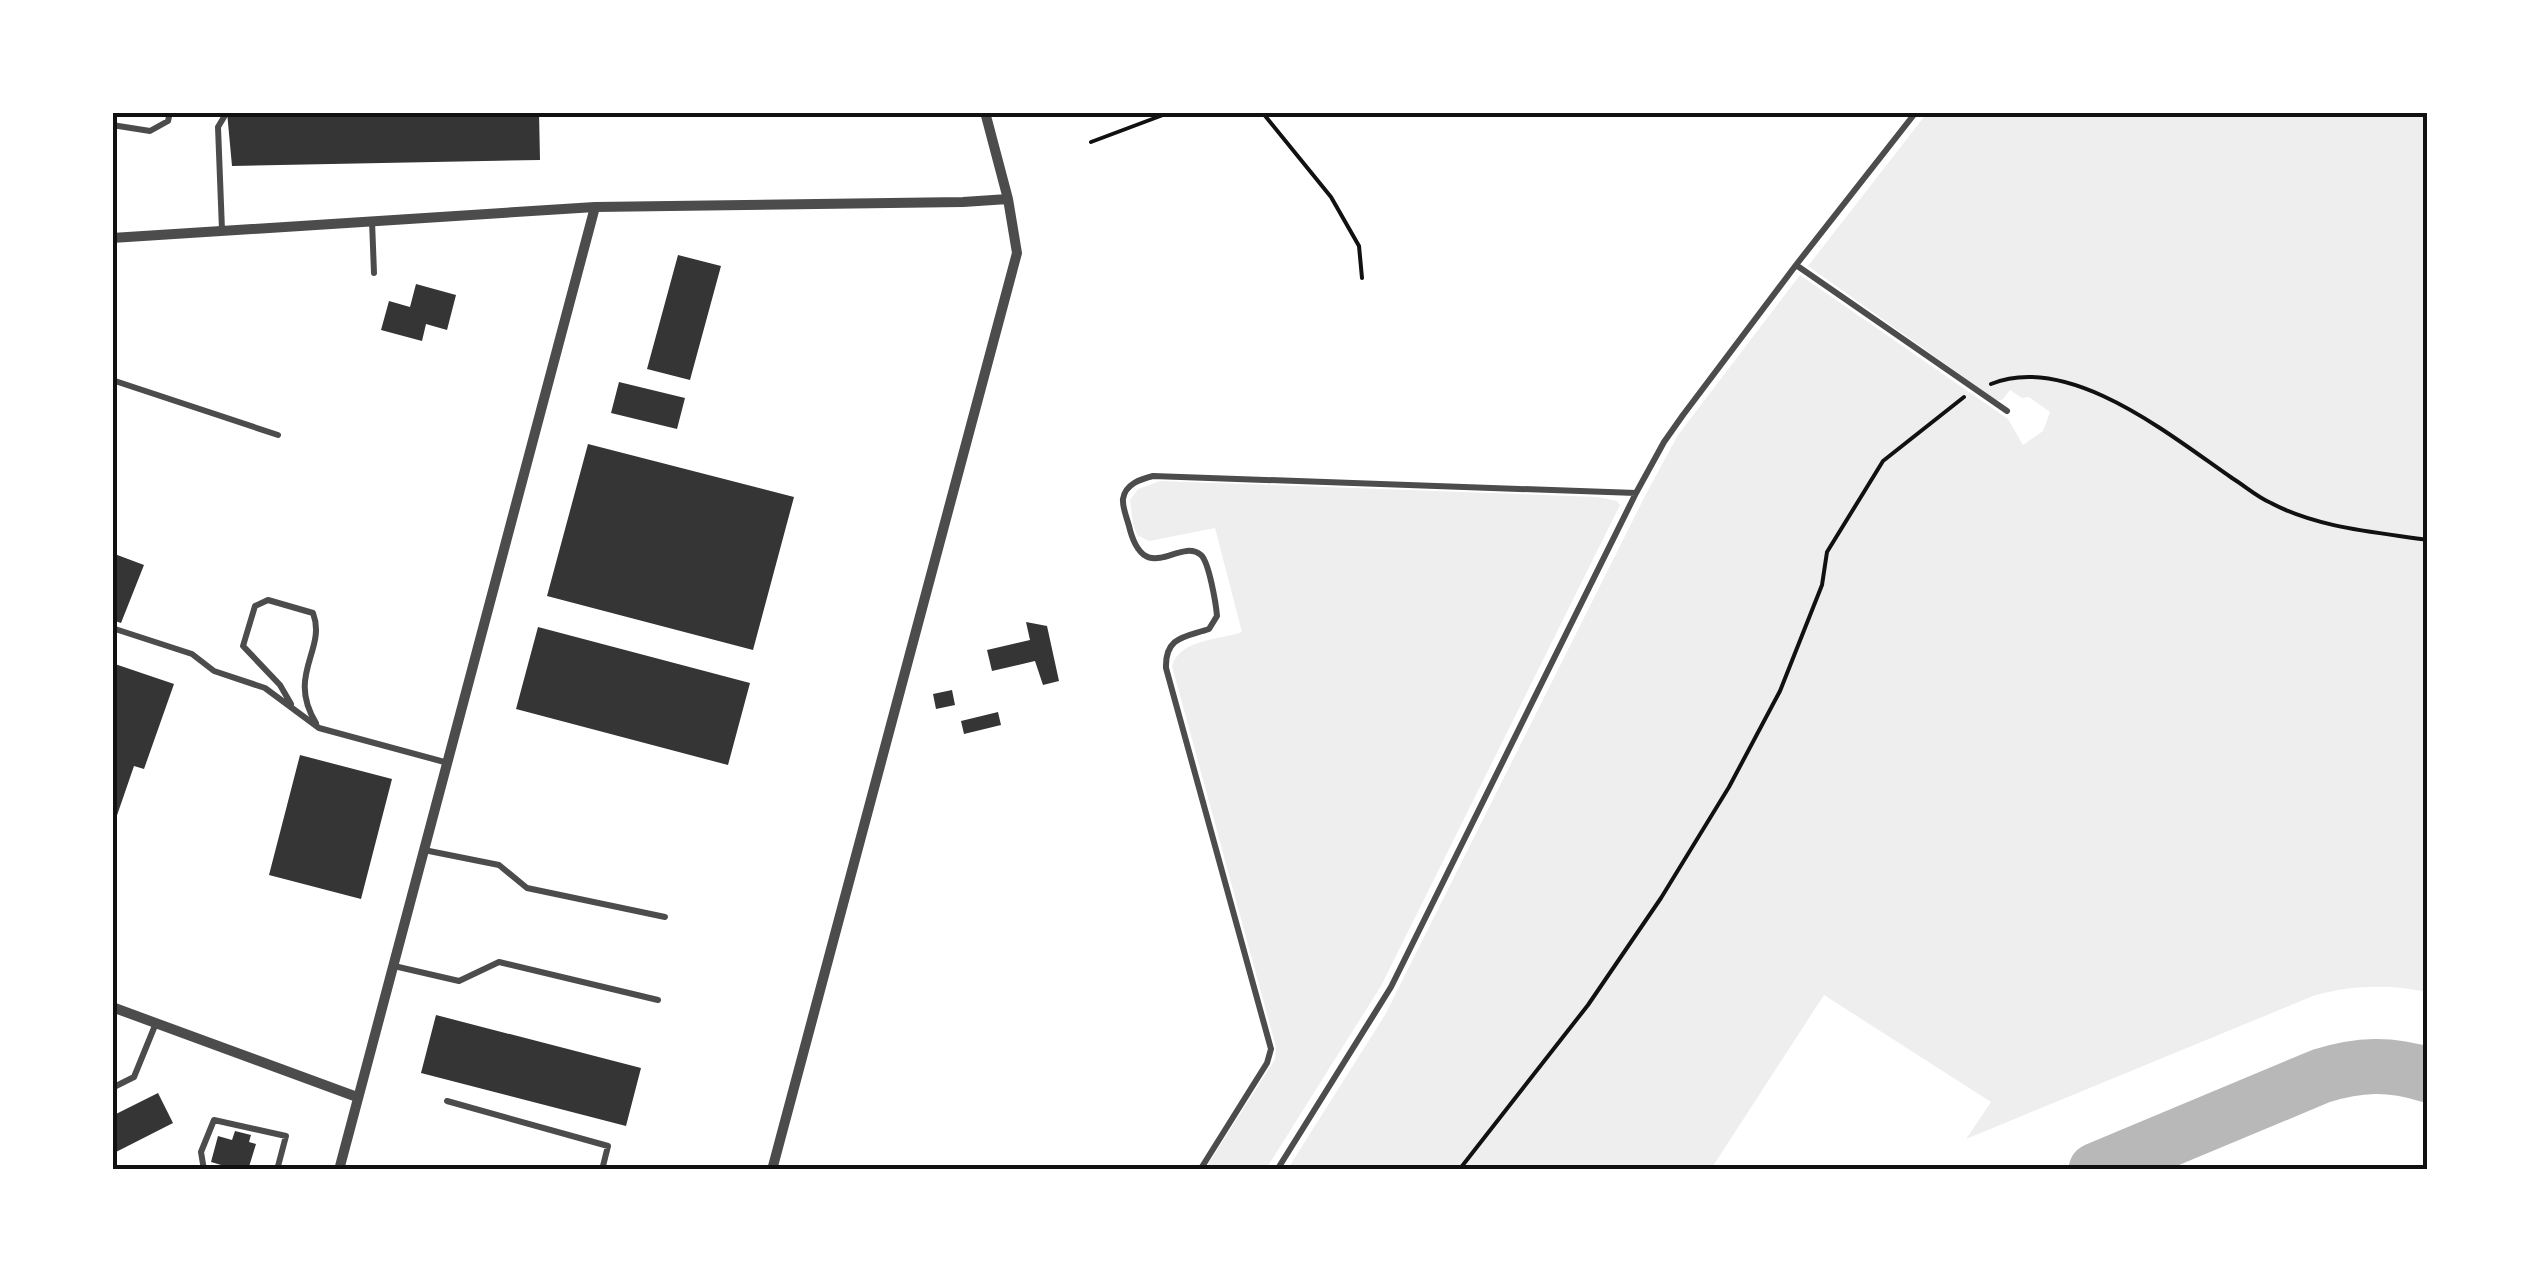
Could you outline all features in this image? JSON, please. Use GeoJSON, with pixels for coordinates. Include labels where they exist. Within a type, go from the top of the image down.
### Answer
{"type":"FeatureCollection","features":[{"type":"Feature","properties":{"kind":"street"},"geometry":{"type":"LineString","coordinates":[[772,1170],[1017,253],[986,112]]}},
{"type":"Feature","properties":{"kind":"street"},"geometry":{"type":"LineString","coordinates":[[112,238],[595,207],[1008,199]]}},
{"type":"Feature","properties":{"kind":"street"},"geometry":{"type":"LineString","coordinates":[[339,1170],[595,207]]}},
{"type":"Feature","properties":{"kind":"street"},"geometry":{"type":"LineString","coordinates":[[112,1007],[357,1098]]}},
{"type":"Feature","properties":{"kind":"lane"},"geometry":{"type":"LineString","coordinates":[[112,125],[150,131],[168,122],[170,112]]}},
{"type":"Feature","properties":{"kind":"lane"},"geometry":{"type":"LineString","coordinates":[[222,230],[218,127],[227,112]]}},
{"type":"Feature","properties":{"kind":"lane"},"geometry":{"type":"LineString","coordinates":[[1276,1170],[1391,987],[1664,442],[1796,264],[1916,112]]}},
{"type":"Feature","properties":{"kind":"lane"},"geometry":{"type":"LineString","coordinates":[[372,220],[374,273]]}},
{"type":"Feature","properties":{"kind":"lane"},"geometry":{"type":"LineString","coordinates":[[1796,264],[2007,411]]}},
{"type":"Feature","properties":{"kind":"lane"},"geometry":{"type":"LineString","coordinates":[[112,380],[278,435]]}},
{"type":"Feature","properties":{"kind":"lane"},"geometry":{"type":"LineString","coordinates":[[1200,1170],[1267,1063],[1271,1049],[1166,668],[1166,655],[1172,644],[1209,629],[1217,616],[1205,560],[1192,551],[1159,558],[1141,552],[1124,508],[1127,489],[1153,476],[1636,493]]}},
{"type":"Feature","properties":{"kind":"lane"},"geometry":{"type":"LineString","coordinates":[[293,708],[280,684],[243,646],[256,606],[268,600],[313,613],[317,624],[303,687],[308,709],[319,728]]}},
{"type":"Feature","properties":{"kind":"lane"},"geometry":{"type":"LineString","coordinates":[[112,628],[192,654],[214,671],[265,688],[319,728],[448,763]]}},
{"type":"Feature","properties":{"kind":"lane"},"geometry":{"type":"LineString","coordinates":[[424,850],[499,865],[527,888],[665,917]]}},
{"type":"Feature","properties":{"kind":"lane"},"geometry":{"type":"LineString","coordinates":[[394,966],[460,980],[499,962],[658,1000]]}},
{"type":"Feature","properties":{"kind":"lane"},"geometry":{"type":"LineString","coordinates":[[112,1088],[134,1077],[156,1023]]}},
{"type":"Feature","properties":{"kind":"lane"},"geometry":{"type":"LineString","coordinates":[[447,1101],[608,1146],[602,1170]]}},
{"type":"Feature","properties":{"kind":"lane"},"geometry":{"type":"LineString","coordinates":[[204,1170],[201,1152],[214,1120],[286,1136],[276,1170]]}},
{"type":"Feature","properties":{"kind":"path"},"geometry":{"type":"LineString","coordinates":[[1091,142],[1171,112]]}},
{"type":"Feature","properties":{"kind":"path"},"geometry":{"type":"LineString","coordinates":[[1262,112],[1331,197],[1359,246],[1362,278]]}},
{"type":"Feature","properties":{"kind":"path"},"geometry":{"type":"LineString","coordinates":[[1460,1170],[1588,1004],[1661,898],[1729,787],[1780,691],[1822,585],[1827,552],[1882,460],[1975,390],[2006,378],[2050,378],[2086,388],[2133,410],[2270,503],[2320,522],[2428,540]]}},
{"type":"Feature","properties":{"kind":"shaded area"},"geometry":{"type":"Polygon","coordinates":[[[1927,113],[2427,113],[2427,992],[2370,987],[2313,996],[1966,1139],[1991,1102],[1824,995],[1711,1169],[1287,1170],[1385,1015],[1678,435],[1800,275],[2008,419],[2023,445],[2043,431],[2050,412],[2029,397],[2022,398],[2010,390],[2002,400],[1996,400],[1808,266],[1927,113]]]}},
{"type":"Feature","properties":{"kind":"shaded area"},"geometry":{"type":"Polygon","coordinates":[[[1160,481],[1598,497],[1620,505],[1381,986],[1266,1169],[1205,1169],[1275,1059],[1276,1047],[1172,666],[1176,657],[1192,645],[1242,632],[1215,528],[1149,541],[1137,535],[1130,500],[1138,489],[1160,481]]]}},
{"type":"Feature","properties":{"kind":"building"},"geometry":{"type":"Polygon","coordinates":[[[227,112],[539,112],[540,160],[232,166],[227,112]]]}},
{"type":"Feature","properties":{"kind":"building"},"geometry":{"type":"Polygon","coordinates":[[[678,255],[721,266],[690,380],[647,369],[678,255]]]}},
{"type":"Feature","properties":{"kind":"building"},"geometry":{"type":"Polygon","coordinates":[[[416,284],[456,295],[447,330],[426,324],[422,341],[381,330],[389,301],[410,307],[416,284]]]}},
{"type":"Feature","properties":{"kind":"building"},"geometry":{"type":"Polygon","coordinates":[[[619,382],[685,398],[677,429],[611,413],[619,382]]]}},
{"type":"Feature","properties":{"kind":"building"},"geometry":{"type":"Polygon","coordinates":[[[588,444],[794,497],[753,650],[547,596],[588,444]]]}},
{"type":"Feature","properties":{"kind":"building"},"geometry":{"type":"Polygon","coordinates":[[[112,553],[144,565],[121,623],[112,620],[112,553]]]}},
{"type":"Feature","properties":{"kind":"building"},"geometry":{"type":"Polygon","coordinates":[[[1026,622],[1047,626],[1059,681],[1043,685],[1035,661],[992,671],[987,650],[1030,640],[1026,622]]]}},
{"type":"Feature","properties":{"kind":"building"},"geometry":{"type":"Polygon","coordinates":[[[538,627],[750,683],[728,765],[516,709],[538,627]]]}},
{"type":"Feature","properties":{"kind":"building"},"geometry":{"type":"Polygon","coordinates":[[[112,663],[174,684],[144,769],[134,766],[113,827],[112,663]]]}},
{"type":"Feature","properties":{"kind":"building"},"geometry":{"type":"Polygon","coordinates":[[[952,690],[955,705],[936,709],[933,694],[952,690]]]}},
{"type":"Feature","properties":{"kind":"building"},"geometry":{"type":"Polygon","coordinates":[[[998,712],[1001,725],[964,734],[961,721],[998,712]]]}},
{"type":"Feature","properties":{"kind":"building"},"geometry":{"type":"Polygon","coordinates":[[[300,755],[392,779],[361,899],[269,875],[300,755]]]}},
{"type":"Feature","properties":{"kind":"building"},"geometry":{"type":"Polygon","coordinates":[[[436,1015],[641,1068],[626,1126],[421,1073],[436,1015]]]}},
{"type":"Feature","properties":{"kind":"building"},"geometry":{"type":"Polygon","coordinates":[[[158,1093],[173,1123],[116,1152],[112,1145],[112,1116],[158,1093]]]}},
{"type":"Feature","properties":{"kind":"building"},"geometry":{"type":"Polygon","coordinates":[[[235,1131],[251,1135],[249,1142],[256,1144],[248,1170],[211,1162],[218,1136],[232,1140],[235,1131]]]}},
{"type":"Feature","properties":{"kind":"taxiway"},"geometry":{"type":"LineString","coordinates":[[2096,1170],[2321,1076],[2374,1066],[2428,1075]]}}]}
